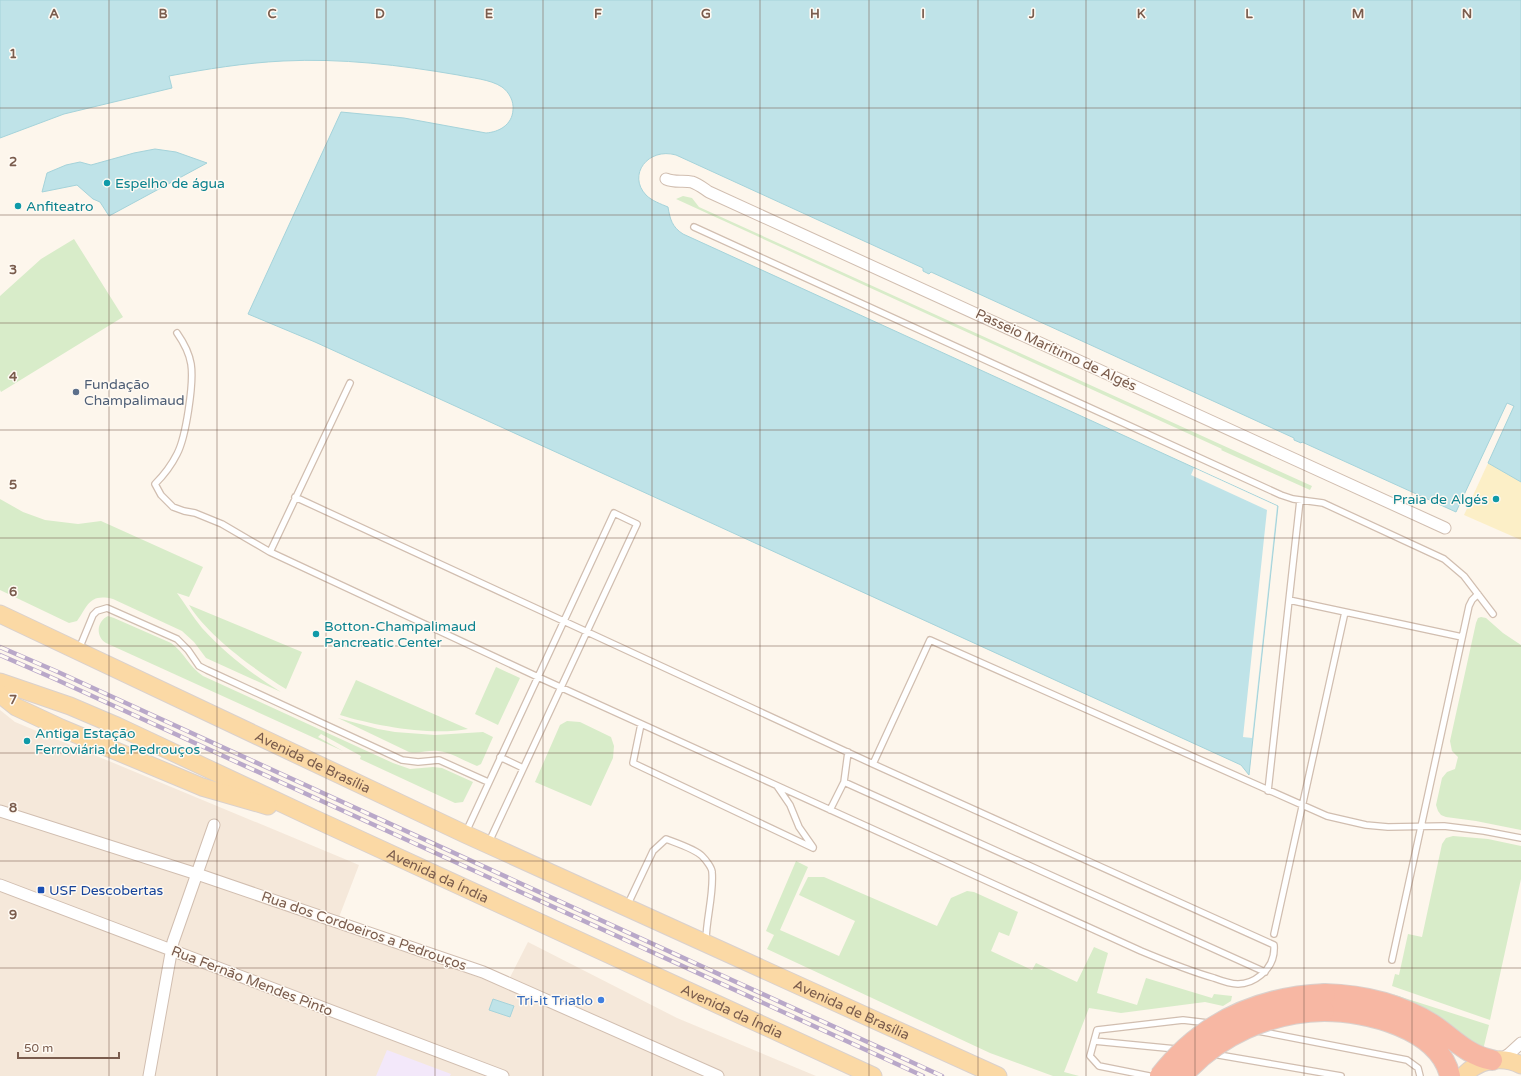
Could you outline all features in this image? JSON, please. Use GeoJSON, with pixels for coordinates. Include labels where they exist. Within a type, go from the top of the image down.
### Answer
{"type":"FeatureCollection","features":[{"type":"Feature","properties":{"kind":"highway"},"geometry":{"type":"LineString","coordinates":[[1160,1076],[1186,1047],[1228,1018],[1274,1000],[1305,995],[1325,1002],[1345,1012],[1367,1016],[1391,1023],[1412,1033],[1432,1046],[1439,1054],[1450,1076]]}},
{"type":"Feature","properties":{"kind":"highway"},"geometry":{"type":"LineString","coordinates":[[1182,1076],[1215,1046],[1247,1029],[1285,1015],[1312,1012],[1325,1002],[1348,995],[1370,999],[1409,1012],[1432,1024],[1474,1055],[1483,1059],[1496,1060]]}},
{"type":"Feature","properties":{"kind":"main road","name":"Avenida de Brasília"},"geometry":{"type":"LineString","coordinates":[[0,614],[465,834],[998,1076]]}},
{"type":"Feature","properties":{"kind":"main road","name":"Avenida da Índia"},"geometry":{"type":"LineString","coordinates":[[0,682],[70,706],[117,726],[315,819],[874,1076]]}},
{"type":"Feature","properties":{"kind":"main road"},"geometry":{"type":"LineString","coordinates":[[0,694],[16,707],[61,728],[202,787],[315,819]]}},
{"type":"Feature","properties":{"kind":"main road"},"geometry":{"type":"LineString","coordinates":[[1463,1076],[1477,1065],[1496,1060],[1512,1061],[1521,1065]]}},
{"type":"Feature","properties":{"kind":"street","name":"Passeio Marítimo de Algés"},"geometry":{"type":"LineString","coordinates":[[666,179],[674,182],[690,182],[700,186],[708,192],[1445,528]]}},
{"type":"Feature","properties":{"kind":"street","name":"Rua dos Cordoeiros a Pedrouços"},"geometry":{"type":"LineString","coordinates":[[0,811],[197,874],[483,972],[718,1076]]}},
{"type":"Feature","properties":{"kind":"street"},"geometry":{"type":"LineString","coordinates":[[149,1076],[172,950],[214,825]]}},
{"type":"Feature","properties":{"kind":"street","name":"Rua Fernão Mendes Pinto"},"geometry":{"type":"LineString","coordinates":[[0,885],[503,1076]]}},
{"type":"Feature","properties":{"kind":"street"},"geometry":{"type":"LineString","coordinates":[[1496,1060],[1509,1054],[1521,1043]]}},
{"type":"Feature","properties":{"kind":"lane"},"geometry":{"type":"LineString","coordinates":[[694,227],[1281,495],[1300,500],[1323,503],[1444,559],[1464,576],[1493,614]]}},
{"type":"Feature","properties":{"kind":"lane"},"geometry":{"type":"LineString","coordinates":[[177,333],[186,346],[191,363],[192,382],[184,438],[178,453],[166,472],[155,484],[160,495],[173,507],[194,513],[222,524],[270,552],[538,677],[1141,951],[1194,972],[1232,984],[1240,984],[1256,979],[1265,972],[1272,963],[1275,953],[1274,945],[874,764],[295,497]]}},
{"type":"Feature","properties":{"kind":"lane"},"geometry":{"type":"LineString","coordinates":[[270,552],[350,383]]}},
{"type":"Feature","properties":{"kind":"lane"},"geometry":{"type":"LineString","coordinates":[[1268,791],[1300,500]]}},
{"type":"Feature","properties":{"kind":"lane"},"geometry":{"type":"LineString","coordinates":[[465,834],[614,513],[637,524],[489,844]]}},
{"type":"Feature","properties":{"kind":"lane"},"geometry":{"type":"LineString","coordinates":[[1392,960],[1469,606],[1478,594]]}},
{"type":"Feature","properties":{"kind":"lane"},"geometry":{"type":"LineString","coordinates":[[1289,600],[1462,637]]}},
{"type":"Feature","properties":{"kind":"lane"},"geometry":{"type":"LineString","coordinates":[[78,650],[93,615],[97,611],[107,608],[177,639],[188,650],[199,666],[402,760],[418,762],[439,760],[488,782]]}},
{"type":"Feature","properties":{"kind":"lane"},"geometry":{"type":"LineString","coordinates":[[1274,934],[1345,612]]}},
{"type":"Feature","properties":{"kind":"lane"},"geometry":{"type":"LineString","coordinates":[[874,764],[930,640],[1327,816],[1366,826],[1464,828],[1521,838]]}},
{"type":"Feature","properties":{"kind":"lane"},"geometry":{"type":"LineString","coordinates":[[641,724],[633,763],[813,848],[790,805],[776,786]]}},
{"type":"Feature","properties":{"kind":"lane"},"geometry":{"type":"LineString","coordinates":[[830,810],[844,782],[848,752]]}},
{"type":"Feature","properties":{"kind":"lane"},"geometry":{"type":"LineString","coordinates":[[500,757],[524,768]]}},
{"type":"Feature","properties":{"kind":"lane"},"geometry":{"type":"LineString","coordinates":[[844,782],[1265,972]]}},
{"type":"Feature","properties":{"kind":"lane"},"geometry":{"type":"LineString","coordinates":[[626,907],[653,851],[666,839],[684,847],[702,856],[712,871],[712,888],[706,926],[706,943]]}},
{"type":"Feature","properties":{"kind":"lane"},"geometry":{"type":"LineString","coordinates":[[1149,1076],[1099,1066],[1090,1056],[1097,1030],[1183,1020],[1226,1026]]}},
{"type":"Feature","properties":{"kind":"lane"},"geometry":{"type":"LineString","coordinates":[[1208,1059],[1234,1027],[1407,1060],[1418,1068],[1420,1076]]}},
{"type":"Feature","properties":{"kind":"lane"},"geometry":{"type":"LineString","coordinates":[[1094,1041],[1190,1051]]}},
{"type":"Feature","properties":{"kind":"lane"},"geometry":{"type":"LineString","coordinates":[[1197,1052],[1341,1076]]}},
{"type":"Feature","properties":{"kind":"shaded area"},"geometry":{"type":"Polygon","coordinates":[[[0,710],[15,722],[359,865],[336,925],[505,987],[528,942],[677,1018],[816,1076],[0,1076],[0,710]]]}},
{"type":"Feature","properties":{"kind":"shaded area"},"geometry":{"type":"Polygon","coordinates":[[[387,1050],[451,1074],[450,1076],[376,1076],[387,1050]]]}},
{"type":"Feature","properties":{"kind":"green space"},"geometry":{"type":"Polygon","coordinates":[[[683,196],[692,198],[699,207],[1312,486],[1310,490],[1221,450],[1222,449],[676,199],[683,196]]]}},
{"type":"Feature","properties":{"kind":"green space"},"geometry":{"type":"Polygon","coordinates":[[[74,239],[123,317],[1,392],[0,296],[41,259],[74,239]]]}},
{"type":"Feature","properties":{"kind":"green space"},"geometry":{"type":"Polygon","coordinates":[[[0,499],[23,512],[45,520],[78,524],[101,521],[203,567],[189,597],[177,593],[202,628],[220,646],[250,671],[281,692],[206,658],[194,642],[182,631],[113,599],[94,599],[90,602],[77,621],[69,623],[0,590],[0,499]]]}},
{"type":"Feature","properties":{"kind":"green space"},"geometry":{"type":"Polygon","coordinates":[[[189,605],[302,652],[286,689],[233,652],[208,629],[189,605]]]}},
{"type":"Feature","properties":{"kind":"green space"},"geometry":{"type":"Polygon","coordinates":[[[108,616],[171,643],[203,676],[393,763],[410,769],[433,767],[442,768],[473,782],[463,802],[455,803],[360,759],[361,756],[321,734],[318,737],[343,751],[106,643],[100,637],[99,629],[104,618],[108,616]]]}},
{"type":"Feature","properties":{"kind":"green space"},"geometry":{"type":"Polygon","coordinates":[[[1478,618],[1486,618],[1503,633],[1521,645],[1521,830],[1446,817],[1441,815],[1436,805],[1442,778],[1447,772],[1455,769],[1458,757],[1452,751],[1450,741],[1476,623],[1478,618]]]}},
{"type":"Feature","properties":{"kind":"green space"},"geometry":{"type":"Polygon","coordinates":[[[496,667],[520,678],[498,725],[475,714],[496,667]]]}},
{"type":"Feature","properties":{"kind":"green space"},"geometry":{"type":"Polygon","coordinates":[[[356,680],[468,729],[453,731],[421,731],[370,723],[340,715],[356,680]]]}},
{"type":"Feature","properties":{"kind":"green space"},"geometry":{"type":"Polygon","coordinates":[[[338,718],[395,732],[435,735],[483,732],[493,737],[481,764],[477,766],[454,755],[443,752],[409,752],[338,718]]]}},
{"type":"Feature","properties":{"kind":"green space"},"geometry":{"type":"Polygon","coordinates":[[[567,721],[580,722],[611,737],[614,746],[613,758],[591,806],[535,782],[560,725],[567,721]]]}},
{"type":"Feature","properties":{"kind":"green space"},"geometry":{"type":"Polygon","coordinates":[[[1453,836],[1488,839],[1521,846],[1521,879],[1490,1020],[1392,986],[1395,974],[1399,975],[1408,934],[1422,937],[1442,844],[1446,838],[1453,836]]]}},
{"type":"Feature","properties":{"kind":"green space"},"geometry":{"type":"Polygon","coordinates":[[[796,861],[808,867],[780,930],[839,956],[855,921],[799,895],[808,877],[824,877],[937,926],[951,898],[967,891],[974,892],[1018,912],[1009,936],[999,932],[991,951],[1032,970],[1036,963],[1077,982],[1094,947],[1108,953],[1097,993],[1137,1005],[1146,978],[1212,998],[1214,994],[1232,996],[1231,1001],[1223,1006],[1205,1002],[1121,1013],[1089,1008],[1064,1072],[1079,1076],[1053,1076],[990,1053],[767,949],[774,935],[766,931],[796,861]]]}},
{"type":"Feature","properties":{"kind":"green space"},"geometry":{"type":"Polygon","coordinates":[[[1392,994],[1489,1025],[1483,1050],[1437,1016],[1392,994]]]}},
{"type":"Feature","properties":{"kind":"sand","name":"Praia de Algés"},"geometry":{"type":"Polygon","coordinates":[[[1488,463],[1521,482],[1521,540],[1464,515],[1488,463]]]}},
{"type":"Feature","properties":{"kind":"water"},"geometry":{"type":"Polygon","coordinates":[[[0,0],[1521,0],[1521,482],[1488,463],[1514,406],[1507,403],[1456,512],[1302,442],[1301,443],[1294,440],[1294,438],[931,272],[929,274],[923,271],[923,268],[676,155],[657,155],[643,164],[639,179],[641,187],[648,197],[668,207],[672,222],[676,229],[683,234],[1278,506],[1249,775],[1241,765],[315,342],[248,314],[341,112],[404,118],[486,133],[496,131],[504,127],[512,115],[512,100],[507,91],[502,87],[486,80],[414,68],[370,63],[305,60],[254,63],[169,76],[172,88],[64,114],[0,138],[0,0]]]}},
{"type":"Feature","properties":{"kind":"water","name":"Espelho de água"},"geometry":{"type":"Polygon","coordinates":[[[155,149],[176,152],[207,163],[109,216],[100,202],[93,199],[77,185],[42,192],[47,173],[66,165],[80,162],[91,165],[134,153],[155,149]]]}},
{"type":"Feature","properties":{"kind":"water"},"geometry":{"type":"Polygon","coordinates":[[[493,999],[514,1006],[510,1017],[489,1010],[493,999]]]}},
{"type":"Feature","properties":{"kind":"pier"},"geometry":{"type":"Polygon","coordinates":[[[1194,468],[1277,506],[1252,738],[1243,737],[1267,510],[1191,475],[1194,468]]]}},
{"type":"Feature","properties":{"kind":"railway"},"geometry":{"type":"LineString","coordinates":[[0,647],[58,672],[942,1076]]}},
{"type":"Feature","properties":{"kind":"railway"},"geometry":{"type":"LineString","coordinates":[[0,655],[923,1076]]}},
{"type":"Feature","properties":{"kind":"place","name":"Espelho de água"},"geometry":{"type":"Point","coordinates":[107,183]}},
{"type":"Feature","properties":{"kind":"place","name":"Anfiteatro"},"geometry":{"type":"Point","coordinates":[18,206]}},
{"type":"Feature","properties":{"kind":"place","name":"Fundação Champalimaud"},"geometry":{"type":"Point","coordinates":[76,392]}},
{"type":"Feature","properties":{"kind":"place","name":"Praia de Algés"},"geometry":{"type":"Point","coordinates":[1496,499]}},
{"type":"Feature","properties":{"kind":"place","name":"Botton-Champalimaud Pancreatic Center"},"geometry":{"type":"Point","coordinates":[316,634]}},
{"type":"Feature","properties":{"kind":"place","name":"Antiga Estação Ferroviária de Pedrouços"},"geometry":{"type":"Point","coordinates":[27,741]}},
{"type":"Feature","properties":{"kind":"place","name":"USF Descobertas"},"geometry":{"type":"Point","coordinates":[41,890]}},
{"type":"Feature","properties":{"kind":"place","name":"Tri-it Triatlo"},"geometry":{"type":"Point","coordinates":[601,1000]}}]}
